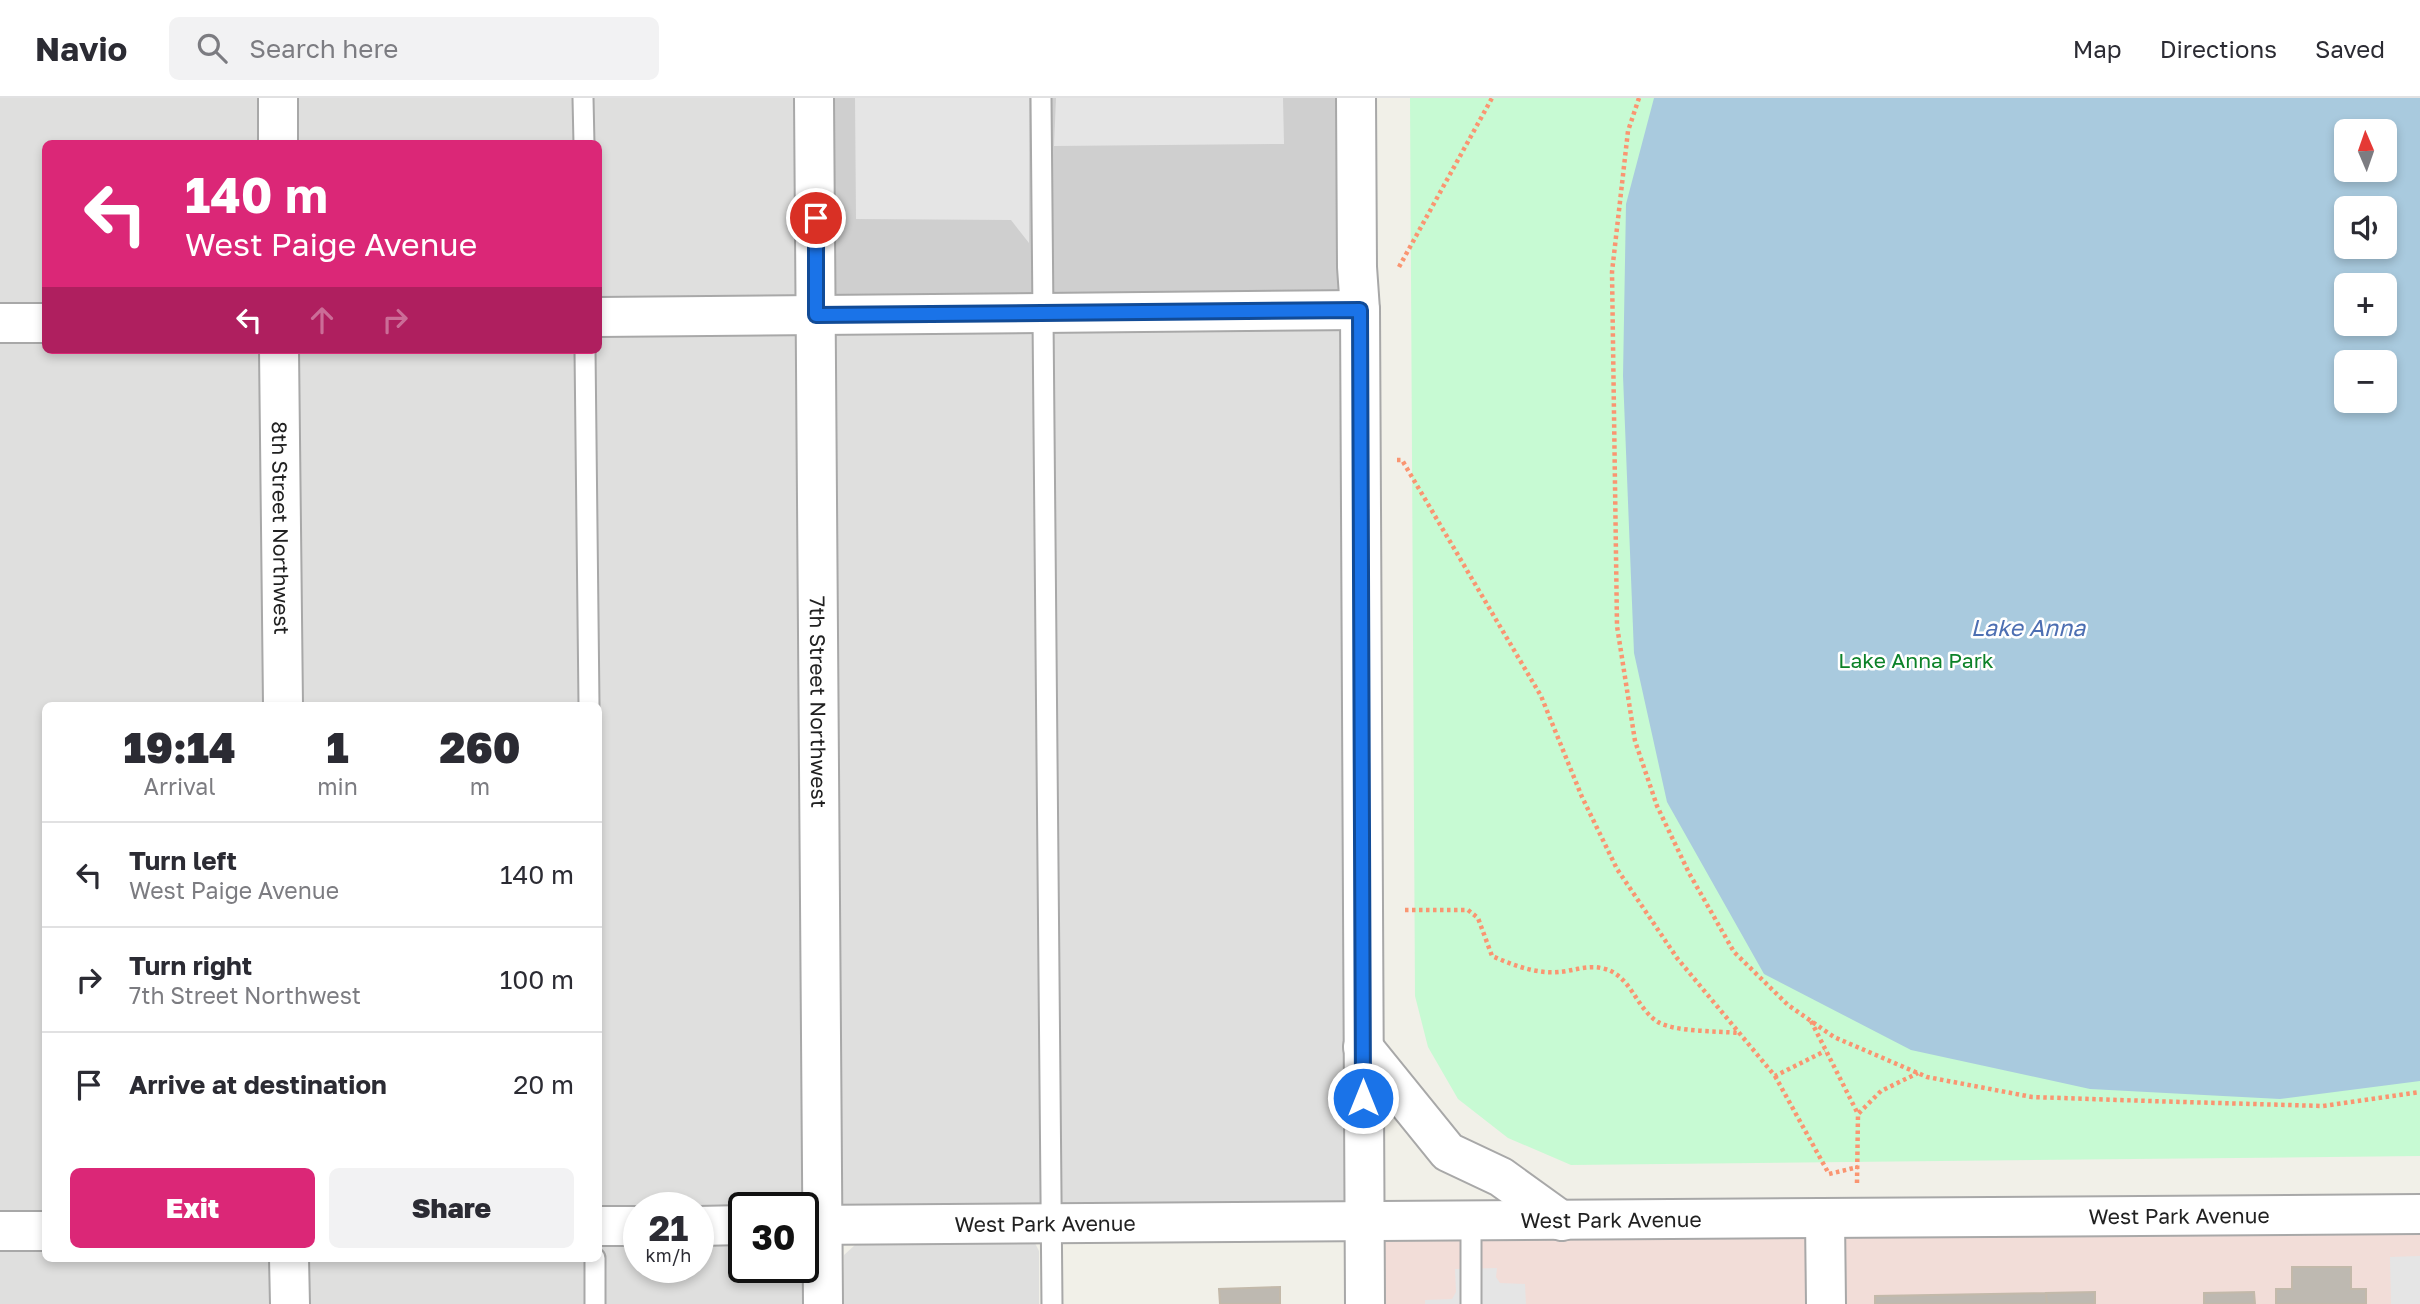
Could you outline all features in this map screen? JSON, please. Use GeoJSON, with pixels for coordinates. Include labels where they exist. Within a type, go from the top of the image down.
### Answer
{"type":"FeatureCollection","features":[{"type":"Feature","properties":{"kind":"street"},"geometry":{"type":"LineString","coordinates":[[278,98],[278,140]]}},
{"type":"Feature","properties":{"kind":"street","name":"7th Street Northwest"},"geometry":{"type":"LineString","coordinates":[[813,1192],[816,315],[814,98]]}},
{"type":"Feature","properties":{"kind":"street"},"geometry":{"type":"LineString","coordinates":[[1356,98],[1357,267],[1360,310],[1365,1304]]}},
{"type":"Feature","properties":{"kind":"street"},"geometry":{"type":"LineString","coordinates":[[602,317],[1360,310]]}},
{"type":"Feature","properties":{"kind":"street"},"geometry":{"type":"LineString","coordinates":[[0,323],[42,323]]}},
{"type":"Feature","properties":{"kind":"street","name":"8th Street Northwest"},"geometry":{"type":"LineString","coordinates":[[279,354],[283,702]]}},
{"type":"Feature","properties":{"kind":"street"},"geometry":{"type":"LineString","coordinates":[[1363,1047],[1448,1152],[1501,1177],[1562,1221]]}},
{"type":"Feature","properties":{"kind":"street","name":"West Park Avenue"},"geometry":{"type":"LineString","coordinates":[[819,1225],[2420,1214]]}},
{"type":"Feature","properties":{"kind":"street"},"geometry":{"type":"LineString","coordinates":[[1826,1304],[1840,1219]]}},
{"type":"Feature","properties":{"kind":"street"},"geometry":{"type":"LineString","coordinates":[[602,1226],[623,1226]]}},
{"type":"Feature","properties":{"kind":"street"},"geometry":{"type":"LineString","coordinates":[[0,1231],[42,1231]]}},
{"type":"Feature","properties":{"kind":"street"},"geometry":{"type":"LineString","coordinates":[[289,1262],[290,1304]]}},
{"type":"Feature","properties":{"kind":"street","name":"7th Street Northwest"},"geometry":{"type":"LineString","coordinates":[[819,1272],[823,1304]]}},
{"type":"Feature","properties":{"kind":"lane"},"geometry":{"type":"LineString","coordinates":[[583,98],[584,140]]}},
{"type":"Feature","properties":{"kind":"lane"},"geometry":{"type":"LineString","coordinates":[[1041,98],[1052,1304]]}},
{"type":"Feature","properties":{"kind":"lane"},"geometry":{"type":"LineString","coordinates":[[585,354],[589,702]]}},
{"type":"Feature","properties":{"kind":"lane"},"geometry":{"type":"LineString","coordinates":[[1471,1221],[1471,1304]]}},
{"type":"Feature","properties":{"kind":"lane"},"geometry":{"type":"LineString","coordinates":[[595,1262],[595,1304]]}},
{"type":"Feature","properties":{"kind":"path"},"geometry":{"type":"LineString","coordinates":[[1399,267],[1492,98]]}},
{"type":"Feature","properties":{"kind":"path"},"geometry":{"type":"LineString","coordinates":[[1639,98],[1628,131],[1612,271],[1617,626],[1635,741],[1662,817],[1689,873],[1734,952],[1788,1005],[1835,1037],[1927,1077],[2032,1097],[2149,1101],[2323,1106],[2420,1092]]}},
{"type":"Feature","properties":{"kind":"path"},"geometry":{"type":"LineString","coordinates":[[1361,456],[1402,460],[1541,696],[1582,797],[1617,869],[1677,958],[1774,1076],[1829,1174],[1858,1167]]}},
{"type":"Feature","properties":{"kind":"path"},"geometry":{"type":"LineString","coordinates":[[1405,910],[1468,910],[1478,918],[1492,956],[1518,968],[1556,972],[1600,967],[1615,973],[1659,1022],[1685,1029],[1739,1033]]}},
{"type":"Feature","properties":{"kind":"path"},"geometry":{"type":"LineString","coordinates":[[1811,1021],[1858,1114],[1858,1167],[1840,1219]]}},
{"type":"Feature","properties":{"kind":"path"},"geometry":{"type":"LineString","coordinates":[[1774,1076],[1825,1051]]}},
{"type":"Feature","properties":{"kind":"path"},"geometry":{"type":"LineString","coordinates":[[1858,1114],[1881,1091],[1918,1073]]}},
{"type":"Feature","properties":{"kind":"shaded area"},"geometry":{"type":"Polygon","coordinates":[[[0,98],[814,98],[1360,310],[1363,1221],[823,1225],[823,1304],[0,1304],[0,98]]]}},
{"type":"Feature","properties":{"kind":"shaded area"},"geometry":{"type":"Polygon","coordinates":[[[814,98],[1356,98],[1360,310],[816,315],[814,98]]]}},
{"type":"Feature","properties":{"kind":"shaded area"},"geometry":{"type":"Polygon","coordinates":[[[855,98],[1029,98],[1029,243],[1011,220],[856,219],[855,98]]]}},
{"type":"Feature","properties":{"kind":"shaded area"},"geometry":{"type":"Polygon","coordinates":[[[1056,98],[1283,98],[1284,144],[1054,146],[1056,98]]]}},
{"type":"Feature","properties":{"kind":"shaded area"},"geometry":{"type":"Polygon","coordinates":[[[2420,1214],[2420,1304],[1365,1304],[1363,1221],[2420,1214]]]}},
{"type":"Feature","properties":{"kind":"shaded area"},"geometry":{"type":"Polygon","coordinates":[[[1023,1241],[1035,1243],[1039,1251],[1039,1304],[844,1304],[844,1255],[855,1245],[1023,1241]]]}},
{"type":"Feature","properties":{"kind":"shaded area"},"geometry":{"type":"Polygon","coordinates":[[[2420,1256],[2420,1304],[2391,1304],[2390,1257],[2420,1256]]]}},
{"type":"Feature","properties":{"kind":"shaded area"},"geometry":{"type":"Polygon","coordinates":[[[1497,1268],[1496,1277],[1500,1283],[1525,1284],[1526,1304],[1425,1304],[1425,1300],[1452,1299],[1456,1292],[1455,1269],[1497,1268]]]}},
{"type":"Feature","properties":{"kind":"green space","name":"Lake Anna"},"geometry":{"type":"Polygon","coordinates":[[[1410,98],[2420,98],[2420,1156],[1571,1165],[1508,1138],[1458,1099],[1428,1047],[1415,996],[1410,98]]]}},
{"type":"Feature","properties":{"kind":"water","name":"Lake Anna"},"geometry":{"type":"Polygon","coordinates":[[[1654,98],[2420,98],[2420,1081],[2280,1099],[2090,1089],[1911,1050],[1764,974],[1667,802],[1634,653],[1623,376],[1626,204],[1654,98]]]}},
{"type":"Feature","properties":{"kind":"building"},"geometry":{"type":"Polygon","coordinates":[[[2292,1267],[2351,1267],[2351,1289],[2366,1289],[2366,1304],[2276,1304],[2276,1289],[2292,1289],[2292,1267]]]}},
{"type":"Feature","properties":{"kind":"building"},"geometry":{"type":"Polygon","coordinates":[[[1280,1287],[1280,1304],[1220,1304],[1219,1289],[1280,1287]]]}},
{"type":"Feature","properties":{"kind":"building"},"geometry":{"type":"Polygon","coordinates":[[[2095,1292],[2095,1304],[2047,1304],[2046,1293],[2095,1292]]]}},
{"type":"Feature","properties":{"kind":"building"},"geometry":{"type":"Polygon","coordinates":[[[2254,1292],[2255,1304],[2204,1304],[2204,1293],[2254,1292]]]}},
{"type":"Feature","properties":{"kind":"building"},"geometry":{"type":"Polygon","coordinates":[[[2046,1293],[2047,1304],[1875,1304],[1875,1296],[2046,1293]]]}},
{"type":"Feature","properties":{"kind":"route"},"geometry":{"type":"LineString","coordinates":[[816,218],[816,315],[1360,310],[1363,1098]]}},
{"type":"Feature","properties":{"kind":"park label","name":"Lake Anna Park"},"geometry":{"type":"Point","coordinates":[1916,660]}}]}
